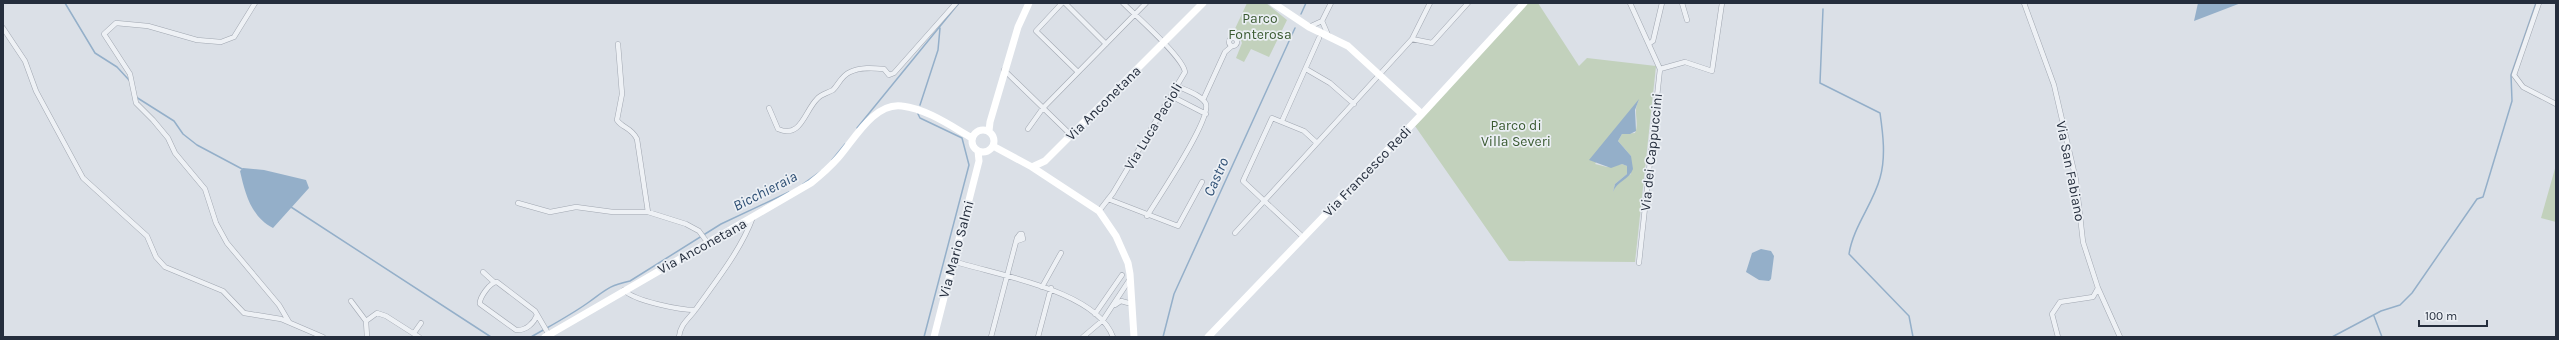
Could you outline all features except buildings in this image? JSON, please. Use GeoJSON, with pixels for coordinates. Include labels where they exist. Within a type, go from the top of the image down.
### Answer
{"type":"FeatureCollection","features":[{"type":"Feature","properties":{"kind":"street"},"geometry":{"type":"LineString","coordinates":[[255,3],[234,37],[221,42],[197,40],[148,26],[116,23],[104,34],[130,74],[136,103],[168,138],[175,154],[205,189],[216,223],[227,243],[278,305],[289,322]]}},
{"type":"Feature","properties":{"kind":"street"},"geometry":{"type":"LineString","coordinates":[[769,108],[778,129],[789,132],[801,124],[817,98],[833,90],[842,78],[850,72],[860,69],[884,69],[888,75],[894,73],[956,3]]}},
{"type":"Feature","properties":{"kind":"street"},"geometry":{"type":"LineString","coordinates":[[987,130],[1018,27],[1029,3]]}},
{"type":"Feature","properties":{"kind":"street"},"geometry":{"type":"LineString","coordinates":[[1062,3],[1036,29],[1036,32],[1078,72]]}},
{"type":"Feature","properties":{"kind":"street"},"geometry":{"type":"LineString","coordinates":[[1065,3],[1106,44]]}},
{"type":"Feature","properties":{"kind":"street"},"geometry":{"type":"LineString","coordinates":[[1122,3],[1163,43]]}},
{"type":"Feature","properties":{"kind":"street"},"geometry":{"type":"LineString","coordinates":[[1028,129],[1043,108],[1146,3]]}},
{"type":"Feature","properties":{"kind":"street","name":"Via Anconetana"},"geometry":{"type":"LineString","coordinates":[[1032,167],[1045,160],[1072,135],[1203,3]]}},
{"type":"Feature","properties":{"kind":"street"},"geometry":{"type":"LineString","coordinates":[[1273,3],[1309,27],[1348,46],[1422,114]]}},
{"type":"Feature","properties":{"kind":"street"},"geometry":{"type":"LineString","coordinates":[[1282,121],[1323,35],[1322,20],[1331,3]]}},
{"type":"Feature","properties":{"kind":"street"},"geometry":{"type":"LineString","coordinates":[[1235,233],[1412,39],[1430,3]]}},
{"type":"Feature","properties":{"kind":"street"},"geometry":{"type":"LineString","coordinates":[[1412,39],[1432,43],[1468,3]]}},
{"type":"Feature","properties":{"kind":"street","name":"Via Francesco Redi"},"geometry":{"type":"LineString","coordinates":[[1208,337],[1422,114],[1524,3]]}},
{"type":"Feature","properties":{"kind":"street","name":"Via dei Cappuccini"},"geometry":{"type":"LineString","coordinates":[[1630,3],[1650,43],[1660,69],[1639,264]]}},
{"type":"Feature","properties":{"kind":"street"},"geometry":{"type":"LineString","coordinates":[[1650,43],[1653,42],[1662,3]]}},
{"type":"Feature","properties":{"kind":"street"},"geometry":{"type":"LineString","coordinates":[[1682,3],[1687,20]]}},
{"type":"Feature","properties":{"kind":"street"},"geometry":{"type":"LineString","coordinates":[[1660,69],[1686,62],[1712,71],[1722,3]]}},
{"type":"Feature","properties":{"kind":"street","name":"Via San Fabiano"},"geometry":{"type":"LineString","coordinates":[[2024,3],[2054,85],[2076,180],[2084,242],[2098,288],[2120,337]]}},
{"type":"Feature","properties":{"kind":"street"},"geometry":{"type":"LineString","coordinates":[[2539,3],[2514,75],[2523,87],[2556,104]]}},
{"type":"Feature","properties":{"kind":"street"},"geometry":{"type":"LineString","coordinates":[[1309,27],[1322,20]]}},
{"type":"Feature","properties":{"kind":"street"},"geometry":{"type":"LineString","coordinates":[[3,28],[24,61],[36,91],[83,178],[147,236],[156,257],[165,268],[223,291],[244,313],[289,322],[323,337]]}},
{"type":"Feature","properties":{"kind":"street"},"geometry":{"type":"LineString","coordinates":[[1203,100],[1229,42],[1232,46],[1225,52]]}},
{"type":"Feature","properties":{"kind":"street","name":"Via Luca Pacioli"},"geometry":{"type":"LineString","coordinates":[[1099,211],[1108,199],[1185,72],[1184,66],[1163,43]]}},
{"type":"Feature","properties":{"kind":"street"},"geometry":{"type":"LineString","coordinates":[[618,44],[622,94],[617,120],[619,124],[632,130],[637,139],[648,212]]}},
{"type":"Feature","properties":{"kind":"street"},"geometry":{"type":"LineString","coordinates":[[1004,70],[1072,135]]}},
{"type":"Feature","properties":{"kind":"street"},"geometry":{"type":"LineString","coordinates":[[1306,70],[1330,83],[1354,104]]}},
{"type":"Feature","properties":{"kind":"street"},"geometry":{"type":"LineString","coordinates":[[1147,216],[1206,114],[1206,104],[1203,100],[1177,86]]}},
{"type":"Feature","properties":{"kind":"street"},"geometry":{"type":"LineString","coordinates":[[1171,96],[1206,114]]}},
{"type":"Feature","properties":{"kind":"street","name":"Via Anconetana"},"geometry":{"type":"LineString","coordinates":[[549,335],[706,241],[753,217],[811,183],[838,158],[871,120],[894,106],[919,110],[972,138]]}},
{"type":"Feature","properties":{"kind":"street"},"geometry":{"type":"LineString","coordinates":[[1303,237],[1243,181],[1272,118],[1304,131],[1317,143]]}},
{"type":"Feature","properties":{"kind":"street"},"geometry":{"type":"LineString","coordinates":[[987,130],[994,140],[993,146],[986,152],[978,151],[974,147],[972,138],[977,132],[987,130]]}},
{"type":"Feature","properties":{"kind":"street"},"geometry":{"type":"LineString","coordinates":[[993,146],[1032,167],[1099,211],[1116,236],[1128,263],[1134,337]]}},
{"type":"Feature","properties":{"kind":"street","name":"Via Mario Salmi"},"geometry":{"type":"LineString","coordinates":[[936,336],[953,261],[979,161],[978,151]]}},
{"type":"Feature","properties":{"kind":"street","name":"Via Mario Salmi"},"geometry":{"type":"LineString","coordinates":[[979,161],[986,152]]}},
{"type":"Feature","properties":{"kind":"street"},"geometry":{"type":"LineString","coordinates":[[1108,199],[1147,216],[1178,226],[1202,182]]}},
{"type":"Feature","properties":{"kind":"street"},"geometry":{"type":"LineString","coordinates":[[518,203],[550,212],[576,207],[613,212],[648,212],[686,224],[699,232],[706,241]]}},
{"type":"Feature","properties":{"kind":"street"},"geometry":{"type":"LineString","coordinates":[[679,337],[682,325],[695,310],[743,238],[753,217]]}},
{"type":"Feature","properties":{"kind":"street"},"geometry":{"type":"LineString","coordinates":[[991,337],[1017,241]]}},
{"type":"Feature","properties":{"kind":"street"},"geometry":{"type":"LineString","coordinates":[[1042,286],[1061,253]]}},
{"type":"Feature","properties":{"kind":"street"},"geometry":{"type":"LineString","coordinates":[[953,261],[1051,288],[1103,320],[1113,337]]}},
{"type":"Feature","properties":{"kind":"street"},"geometry":{"type":"LineString","coordinates":[[483,272],[494,282],[535,311],[549,335]]}},
{"type":"Feature","properties":{"kind":"street"},"geometry":{"type":"LineString","coordinates":[[1095,314],[1122,275]]}},
{"type":"Feature","properties":{"kind":"street"},"geometry":{"type":"LineString","coordinates":[[1083,337],[1103,320],[1130,279]]}},
{"type":"Feature","properties":{"kind":"street"},"geometry":{"type":"LineString","coordinates":[[494,282],[480,300],[480,304],[516,330],[522,330],[533,323],[537,315]]}},
{"type":"Feature","properties":{"kind":"street"},"geometry":{"type":"LineString","coordinates":[[1038,337],[1051,288]]}},
{"type":"Feature","properties":{"kind":"street"},"geometry":{"type":"LineString","coordinates":[[2058,337],[2052,314],[2060,302],[2093,297],[2098,288]]}},
{"type":"Feature","properties":{"kind":"street"},"geometry":{"type":"LineString","coordinates":[[624,290],[629,295],[648,301],[695,310]]}},
{"type":"Feature","properties":{"kind":"street"},"geometry":{"type":"LineString","coordinates":[[1121,293],[1131,293]]}},
{"type":"Feature","properties":{"kind":"street"},"geometry":{"type":"LineString","coordinates":[[1113,305],[1124,301],[1131,293]]}},
{"type":"Feature","properties":{"kind":"street"},"geometry":{"type":"LineString","coordinates":[[351,301],[366,320],[367,337]]}},
{"type":"Feature","properties":{"kind":"street"},"geometry":{"type":"LineString","coordinates":[[1124,301],[1132,304]]}},
{"type":"Feature","properties":{"kind":"street"},"geometry":{"type":"LineString","coordinates":[[366,320],[373,314],[380,313],[419,337]]}},
{"type":"Feature","properties":{"kind":"street"},"geometry":{"type":"LineString","coordinates":[[414,333],[421,323]]}},
{"type":"Feature","properties":{"kind":"green space","name":"Parco Fonterosa"},"geometry":{"type":"Polygon","coordinates":[[[1247,3],[1266,3],[1287,20],[1269,57],[1251,49],[1244,62],[1236,58],[1242,43],[1239,35],[1233,33],[1247,3]]]}},
{"type":"Feature","properties":{"kind":"green space","name":"Parco di Villa Severi"},"geometry":{"type":"Polygon","coordinates":[[[1527,3],[1538,3],[1579,66],[1587,58],[1656,66],[1635,262],[1509,261],[1415,126],[1527,3]],[[1639,100],[1595,164],[1607,167],[1622,164],[1627,166],[1627,174],[1615,184],[1613,192],[1617,183],[1631,174],[1631,156],[1618,141],[1622,134],[1635,133],[1637,125],[1637,104],[1639,100]]]}},
{"type":"Feature","properties":{"kind":"green space"},"geometry":{"type":"Polygon","coordinates":[[[2556,165],[2556,222],[2541,218],[2556,165]]]}},
{"type":"Feature","properties":{"kind":"water"},"geometry":{"type":"Polygon","coordinates":[[[2198,3],[2241,3],[2194,21],[2198,3]]]}},
{"type":"Feature","properties":{"kind":"water"},"geometry":{"type":"Polygon","coordinates":[[[1639,99],[1635,110],[1636,131],[1630,134],[1622,134],[1618,141],[1631,156],[1633,169],[1629,176],[1617,185],[1613,192],[1615,184],[1627,174],[1627,166],[1622,164],[1611,168],[1589,160],[1639,99]]]}},
{"type":"Feature","properties":{"kind":"water"},"geometry":{"type":"Polygon","coordinates":[[[243,168],[264,170],[306,180],[309,188],[273,228],[259,218],[250,204],[240,171],[243,168]]]}},
{"type":"Feature","properties":{"kind":"water"},"geometry":{"type":"Polygon","coordinates":[[[1761,249],[1771,251],[1774,256],[1771,279],[1769,281],[1759,280],[1746,272],[1752,253],[1761,249]]]}},
{"type":"Feature","properties":{"kind":"waterway"},"geometry":{"type":"LineString","coordinates":[[65,3],[95,53],[117,67],[129,80]]}},
{"type":"Feature","properties":{"kind":"waterway","name":"Bicchieraia"},"geometry":{"type":"LineString","coordinates":[[857,128],[959,3]]}},
{"type":"Feature","properties":{"kind":"waterway","name":"Castro"},"geometry":{"type":"LineString","coordinates":[[1301,14],[1306,3]]}},
{"type":"Feature","properties":{"kind":"waterway"},"geometry":{"type":"LineString","coordinates":[[2332,337],[2381,311],[2400,305],[2412,293],[2477,199],[2483,197],[2512,101],[2511,75],[2536,3]]}},
{"type":"Feature","properties":{"kind":"waterway"},"geometry":{"type":"LineString","coordinates":[[1823,9],[1820,83],[1880,113],[1882,129],[1883,162],[1880,178],[1873,197],[1855,234],[1849,254],[1909,316],[1913,337]]}},
{"type":"Feature","properties":{"kind":"waterway"},"geometry":{"type":"LineString","coordinates":[[920,105],[938,50],[940,28]]}},
{"type":"Feature","properties":{"kind":"waterway","name":"Castro"},"geometry":{"type":"LineString","coordinates":[[1163,337],[1174,294],[1295,28]]}},
{"type":"Feature","properties":{"kind":"waterway"},"geometry":{"type":"LineString","coordinates":[[136,97],[174,121],[183,134],[197,145],[244,170]]}},
{"type":"Feature","properties":{"kind":"waterway"},"geometry":{"type":"LineString","coordinates":[[918,114],[920,118],[962,138],[969,165],[924,337]]}},
{"type":"Feature","properties":{"kind":"waterway","name":"Bicchieraia"},"geometry":{"type":"LineString","coordinates":[[832,160],[845,144]]}},
{"type":"Feature","properties":{"kind":"waterway","name":"Bicchieraia"},"geometry":{"type":"LineString","coordinates":[[803,184],[821,171]]}},
{"type":"Feature","properties":{"kind":"waterway","name":"Bicchieraia"},"geometry":{"type":"LineString","coordinates":[[531,337],[575,311],[608,288],[630,281],[721,224],[789,192]]}},
{"type":"Feature","properties":{"kind":"waterway"},"geometry":{"type":"LineString","coordinates":[[291,207],[491,337]]}},
{"type":"Feature","properties":{"kind":"waterway"},"geometry":{"type":"LineString","coordinates":[[2374,316],[2382,337]]}}]}
